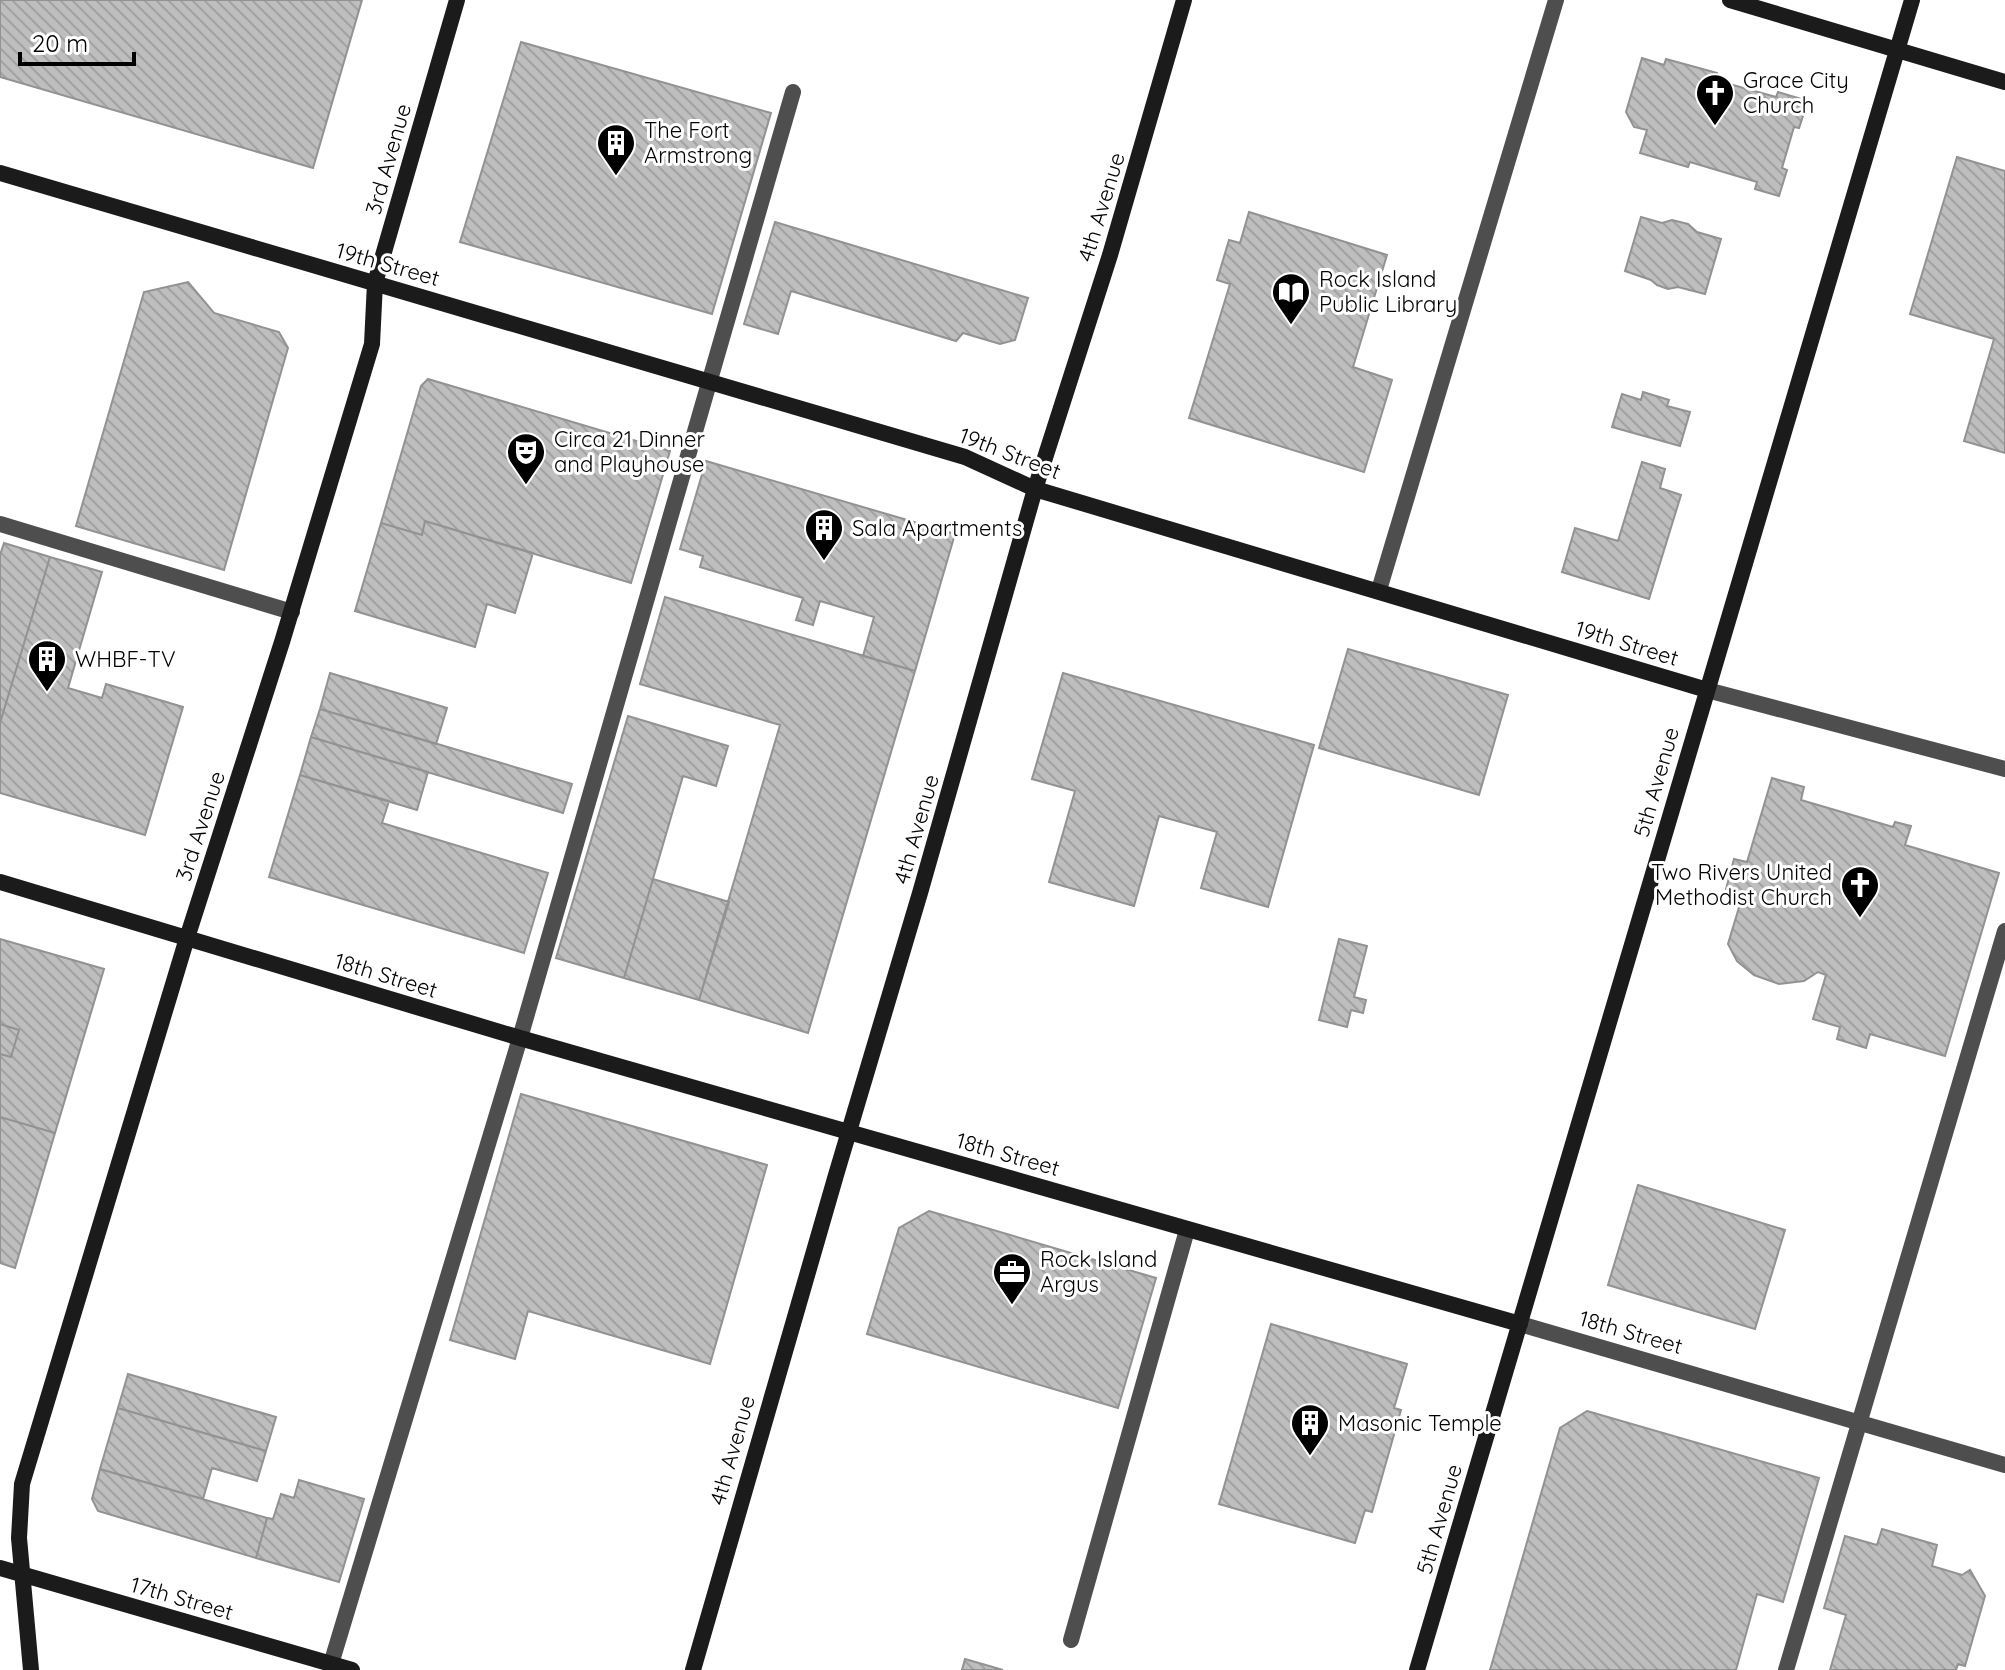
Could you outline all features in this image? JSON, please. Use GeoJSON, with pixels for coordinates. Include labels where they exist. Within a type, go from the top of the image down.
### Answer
{"type":"FeatureCollection","features":[{"type":"Feature","properties":{"kind":"street","name":"3rd Avenue"},"geometry":{"type":"LineString","coordinates":[[31,1670],[22,1574],[19,1507],[22,1484],[187,938],[292,612],[372,344],[375,283],[457,0]]}},
{"type":"Feature","properties":{"kind":"street","name":"4th Avenue"},"geometry":{"type":"LineString","coordinates":[[693,1670],[925,878],[1035,489],[1110,255],[1184,0]]}},
{"type":"Feature","properties":{"kind":"street"},"geometry":{"type":"LineString","coordinates":[[1379,590],[1556,0]]}},
{"type":"Feature","properties":{"kind":"street"},"geometry":{"type":"LineString","coordinates":[[1730,0],[2005,82]]}},
{"type":"Feature","properties":{"kind":"street","name":"5th Avenue"},"geometry":{"type":"LineString","coordinates":[[1417,1670],[1912,0]]}},
{"type":"Feature","properties":{"kind":"street"},"geometry":{"type":"LineString","coordinates":[[331,1664],[520,1038],[793,92]]}},
{"type":"Feature","properties":{"kind":"street","name":"19th Street"},"geometry":{"type":"LineString","coordinates":[[0,173],[965,457],[1035,489],[1707,690],[2005,769]]}},
{"type":"Feature","properties":{"kind":"street"},"geometry":{"type":"LineString","coordinates":[[0,524],[292,612]]}},
{"type":"Feature","properties":{"kind":"street","name":"18th Street"},"geometry":{"type":"LineString","coordinates":[[0,882],[520,1038],[849,1130],[2005,1465]]}},
{"type":"Feature","properties":{"kind":"street"},"geometry":{"type":"LineString","coordinates":[[1786,1670],[2005,931]]}},
{"type":"Feature","properties":{"kind":"street"},"geometry":{"type":"LineString","coordinates":[[1071,1640],[1187,1230]]}},
{"type":"Feature","properties":{"kind":"street","name":"17th Street"},"geometry":{"type":"LineString","coordinates":[[0,1568],[352,1670]]}},
{"type":"Feature","properties":{"kind":"building"},"geometry":{"type":"Polygon","coordinates":[[[0,0],[362,0],[313,168],[0,77],[0,0]]]}},
{"type":"Feature","properties":{"kind":"building","name":"The Fort Armstrong"},"geometry":{"type":"Polygon","coordinates":[[[521,42],[771,113],[712,314],[460,242],[521,42]]]}},
{"type":"Feature","properties":{"kind":"building","name":"Grace City Church"},"geometry":{"type":"Polygon","coordinates":[[[1642,58],[1664,65],[1666,59],[1717,73],[1715,80],[1776,97],[1778,92],[1808,101],[1799,128],[1794,127],[1782,168],[1787,170],[1779,196],[1755,189],[1757,182],[1690,162],[1688,167],[1640,153],[1647,130],[1634,127],[1626,112],[1642,58]]]}},
{"type":"Feature","properties":{"kind":"building"},"geometry":{"type":"Polygon","coordinates":[[[1957,157],[2005,171],[2005,453],[1964,441],[1994,339],[1910,314],[1957,157]]]}},
{"type":"Feature","properties":{"kind":"building","name":"Rock Island Public Library"},"geometry":{"type":"Polygon","coordinates":[[[1249,212],[1387,255],[1353,367],[1392,380],[1364,472],[1189,418],[1230,284],[1217,280],[1229,240],[1240,243],[1249,212]]]}},
{"type":"Feature","properties":{"kind":"building"},"geometry":{"type":"Polygon","coordinates":[[[1641,217],[1662,223],[1672,220],[1688,224],[1697,232],[1721,239],[1705,294],[1678,287],[1668,289],[1625,271],[1641,217]]]}},
{"type":"Feature","properties":{"kind":"building"},"geometry":{"type":"Polygon","coordinates":[[[775,222],[1028,298],[1015,340],[1000,344],[963,333],[956,341],[791,291],[778,334],[744,324],[775,222]]]}},
{"type":"Feature","properties":{"kind":"building"},"geometry":{"type":"Polygon","coordinates":[[[188,282],[214,313],[279,332],[288,348],[224,570],[76,526],[144,292],[188,282]]]}},
{"type":"Feature","properties":{"kind":"building","name":"Circa 21 Dinner and Playhouse"},"geometry":{"type":"Polygon","coordinates":[[[428,379],[670,451],[631,583],[425,521],[422,535],[381,523],[421,386],[428,379]]]}},
{"type":"Feature","properties":{"kind":"building"},"geometry":{"type":"Polygon","coordinates":[[[1643,392],[1669,400],[1667,406],[1690,412],[1680,446],[1612,427],[1622,394],[1641,400],[1643,392]]]}},
{"type":"Feature","properties":{"kind":"building","name":"Sala Apartments"},"geometry":{"type":"Polygon","coordinates":[[[706,461],[955,534],[915,671],[863,656],[874,617],[820,601],[813,625],[796,620],[803,598],[700,567],[703,556],[680,549],[706,461]]]}},
{"type":"Feature","properties":{"kind":"building"},"geometry":{"type":"Polygon","coordinates":[[[1642,462],[1665,469],[1660,488],[1681,495],[1649,599],[1562,572],[1575,528],[1618,541],[1642,462]]]}},
{"type":"Feature","properties":{"kind":"building"},"geometry":{"type":"Polygon","coordinates":[[[425,521],[533,553],[515,613],[487,604],[475,647],[355,611],[381,523],[422,535],[425,521]]]}},
{"type":"Feature","properties":{"kind":"building"},"geometry":{"type":"Polygon","coordinates":[[[4,543],[50,557],[0,723],[0,555],[4,543]]]}},
{"type":"Feature","properties":{"kind":"building","name":"WHBF-TV"},"geometry":{"type":"Polygon","coordinates":[[[50,557],[102,572],[68,688],[102,698],[106,684],[183,707],[145,835],[0,793],[0,723],[50,557]]]}},
{"type":"Feature","properties":{"kind":"building"},"geometry":{"type":"Polygon","coordinates":[[[665,597],[915,671],[808,1033],[699,1000],[780,725],[640,684],[665,597]]]}},
{"type":"Feature","properties":{"kind":"building"},"geometry":{"type":"Polygon","coordinates":[[[1348,649],[1508,695],[1479,795],[1319,748],[1348,649]]]}},
{"type":"Feature","properties":{"kind":"building"},"geometry":{"type":"Polygon","coordinates":[[[330,673],[447,708],[436,744],[320,709],[330,673]]]}},
{"type":"Feature","properties":{"kind":"building"},"geometry":{"type":"Polygon","coordinates":[[[1063,673],[1314,745],[1268,907],[1201,888],[1217,832],[1159,816],[1134,906],[1049,882],[1075,791],[1032,779],[1063,673]]]}},
{"type":"Feature","properties":{"kind":"building"},"geometry":{"type":"Polygon","coordinates":[[[320,709],[572,784],[563,813],[311,737],[320,709]]]}},
{"type":"Feature","properties":{"kind":"building"},"geometry":{"type":"Polygon","coordinates":[[[628,716],[728,746],[716,786],[683,776],[624,978],[556,958],[628,716]]]}},
{"type":"Feature","properties":{"kind":"building"},"geometry":{"type":"Polygon","coordinates":[[[311,737],[428,772],[417,810],[300,775],[311,737]]]}},
{"type":"Feature","properties":{"kind":"building"},"geometry":{"type":"Polygon","coordinates":[[[300,775],[389,801],[382,823],[548,873],[524,953],[269,877],[300,775]]]}},
{"type":"Feature","properties":{"kind":"building","name":"Two Rivers United Methodist Church"},"geometry":{"type":"Polygon","coordinates":[[[1772,778],[1804,787],[1801,800],[1893,827],[1895,822],[1911,826],[1905,845],[1999,873],[1945,1056],[1870,1034],[1866,1048],[1837,1039],[1840,1027],[1813,1019],[1826,975],[1818,972],[1804,981],[1779,984],[1754,975],[1737,961],[1728,944],[1743,894],[1726,889],[1734,859],[1747,862],[1772,778]]]}},
{"type":"Feature","properties":{"kind":"building"},"geometry":{"type":"Polygon","coordinates":[[[653,879],[729,902],[699,1000],[624,978],[653,879]]]}},
{"type":"Feature","properties":{"kind":"building"},"geometry":{"type":"Polygon","coordinates":[[[0,939],[104,969],[55,1133],[0,1117],[0,1054],[11,1057],[19,1030],[0,1024],[0,939]]]}},
{"type":"Feature","properties":{"kind":"building"},"geometry":{"type":"Polygon","coordinates":[[[1339,939],[1367,946],[1354,997],[1366,1000],[1363,1013],[1351,1010],[1347,1027],[1319,1020],[1339,939]]]}},
{"type":"Feature","properties":{"kind":"building"},"geometry":{"type":"Polygon","coordinates":[[[0,1024],[19,1030],[11,1057],[0,1054],[0,1024]]]}},
{"type":"Feature","properties":{"kind":"building"},"geometry":{"type":"Polygon","coordinates":[[[521,1094],[767,1165],[710,1364],[528,1311],[515,1359],[450,1340],[521,1094]]]}},
{"type":"Feature","properties":{"kind":"building"},"geometry":{"type":"Polygon","coordinates":[[[0,1117],[55,1133],[15,1268],[0,1263],[0,1117]]]}},
{"type":"Feature","properties":{"kind":"building"},"geometry":{"type":"Polygon","coordinates":[[[1638,1185],[1785,1230],[1755,1329],[1608,1285],[1638,1185]]]}},
{"type":"Feature","properties":{"kind":"building","name":"Rock Island Argus"},"geometry":{"type":"Polygon","coordinates":[[[929,1211],[1156,1278],[1118,1408],[867,1334],[899,1228],[929,1211]]]}},
{"type":"Feature","properties":{"kind":"building","name":"Masonic Temple"},"geometry":{"type":"Polygon","coordinates":[[[1271,1324],[1407,1364],[1394,1408],[1401,1410],[1372,1512],[1365,1510],[1355,1543],[1219,1504],[1271,1324]]]}},
{"type":"Feature","properties":{"kind":"building"},"geometry":{"type":"Polygon","coordinates":[[[128,1374],[276,1417],[266,1451],[118,1408],[128,1374]]]}},
{"type":"Feature","properties":{"kind":"building"},"geometry":{"type":"Polygon","coordinates":[[[118,1408],[266,1451],[257,1481],[212,1468],[203,1499],[100,1469],[118,1408]]]}},
{"type":"Feature","properties":{"kind":"building"},"geometry":{"type":"Polygon","coordinates":[[[1587,1411],[1819,1478],[1783,1602],[1757,1594],[1736,1670],[1490,1670],[1560,1428],[1587,1411]]]}},
{"type":"Feature","properties":{"kind":"building"},"geometry":{"type":"Polygon","coordinates":[[[100,1469],[267,1518],[256,1558],[98,1511],[92,1499],[100,1469]]]}},
{"type":"Feature","properties":{"kind":"building"},"geometry":{"type":"Polygon","coordinates":[[[299,1480],[364,1499],[339,1582],[256,1558],[267,1518],[273,1519],[281,1494],[294,1498],[299,1480]]]}},
{"type":"Feature","properties":{"kind":"building"},"geometry":{"type":"Polygon","coordinates":[[[1882,1529],[1937,1545],[1932,1566],[1962,1575],[1970,1570],[1985,1596],[1965,1666],[1958,1664],[1956,1670],[1830,1670],[1846,1615],[1824,1608],[1845,1536],[1877,1545],[1882,1529]]]}},
{"type":"Feature","properties":{"kind":"building"},"geometry":{"type":"Polygon","coordinates":[[[965,1659],[1003,1670],[962,1670],[965,1659]]]}},
{"type":"Feature","properties":{"kind":"place","name":"Grace City Church"},"geometry":{"type":"Point","coordinates":[1715,127]}},
{"type":"Feature","properties":{"kind":"place","name":"The Fort Armstrong"},"geometry":{"type":"Point","coordinates":[616,177]}},
{"type":"Feature","properties":{"kind":"place","name":"Rock Island Public Library"},"geometry":{"type":"Point","coordinates":[1291,326]}},
{"type":"Feature","properties":{"kind":"place","name":"Circa 21 Dinner and Playhouse"},"geometry":{"type":"Point","coordinates":[526,486]}},
{"type":"Feature","properties":{"kind":"place","name":"Sala Apartments"},"geometry":{"type":"Point","coordinates":[824,562]}},
{"type":"Feature","properties":{"kind":"place","name":"WHBF-TV"},"geometry":{"type":"Point","coordinates":[47,693]}},
{"type":"Feature","properties":{"kind":"place","name":"Two Rivers United Methodist Church"},"geometry":{"type":"Point","coordinates":[1860,919]}},
{"type":"Feature","properties":{"kind":"place","name":"Rock Island Argus"},"geometry":{"type":"Point","coordinates":[1012,1306]}},
{"type":"Feature","properties":{"kind":"place","name":"Masonic Temple"},"geometry":{"type":"Point","coordinates":[1310,1457]}}]}
